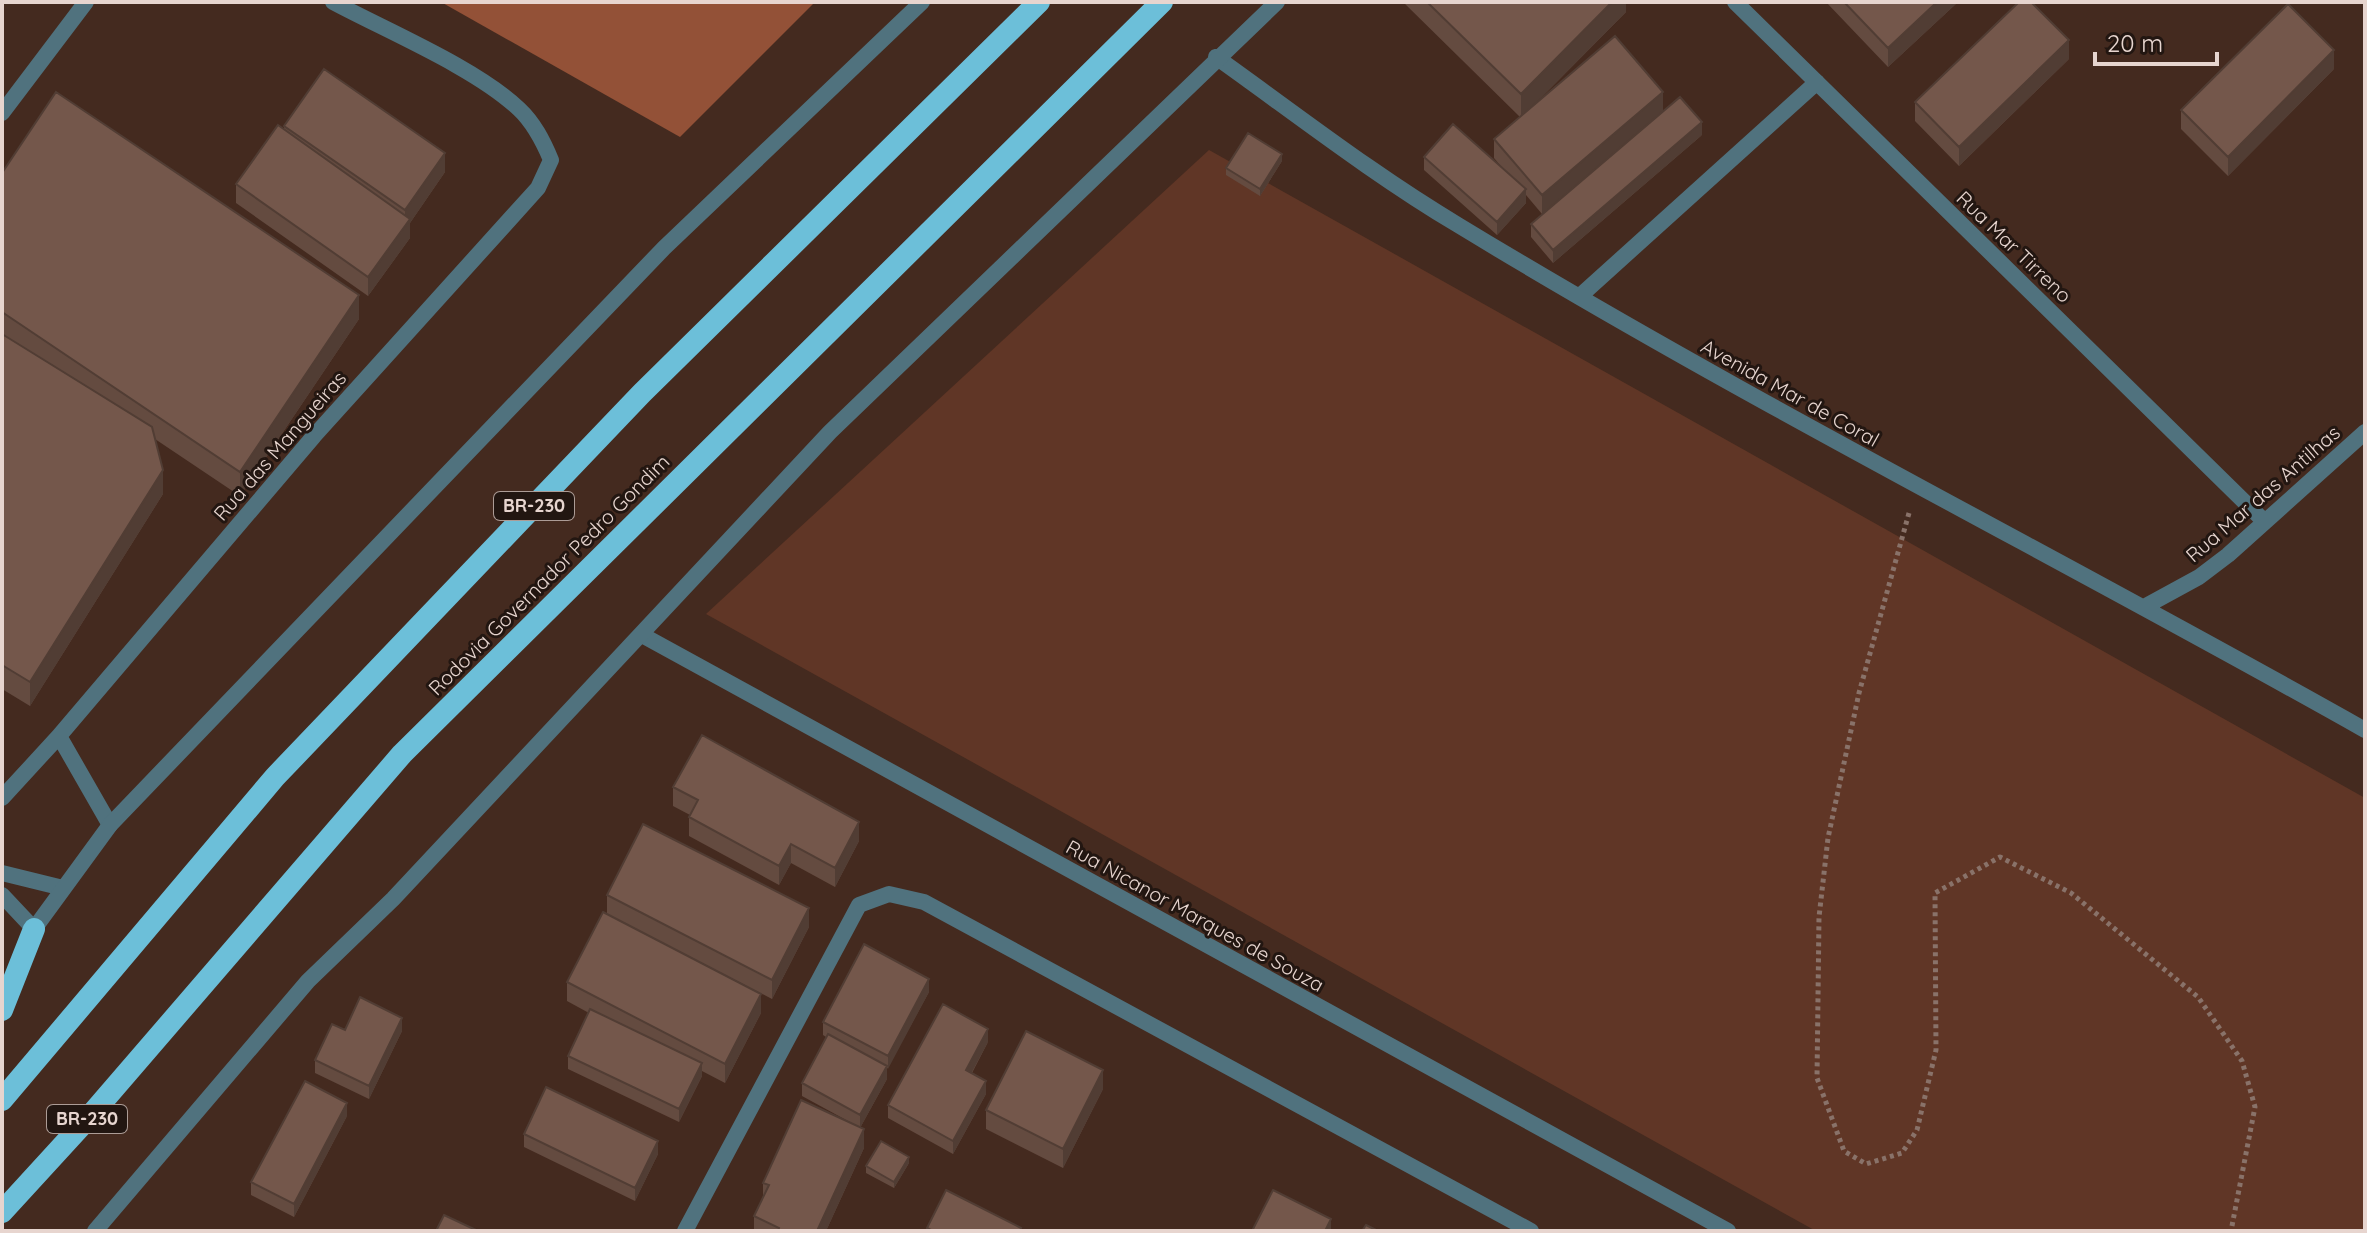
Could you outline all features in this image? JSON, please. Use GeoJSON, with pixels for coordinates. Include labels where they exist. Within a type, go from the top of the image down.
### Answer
{"type":"FeatureCollection","features":[{"type":"Feature","properties":{"kind":"highway","name":"BR-230"},"geometry":{"type":"LineString","coordinates":[[2,1100],[275,777],[653,382],[1039,2]]}},
{"type":"Feature","properties":{"kind":"highway","name":"Rodovia Governador Pedro Gondim"},"geometry":{"type":"LineString","coordinates":[[2,1212],[90,1116],[402,754],[1162,2]]}},
{"type":"Feature","properties":{"kind":"highway"},"geometry":{"type":"LineString","coordinates":[[2,969],[34,929]]}},
{"type":"Feature","properties":{"kind":"highway"},"geometry":{"type":"LineString","coordinates":[[2,1010],[34,929]]}},
{"type":"Feature","properties":{"kind":"street"},"geometry":{"type":"LineString","coordinates":[[2,113],[86,2]]}},
{"type":"Feature","properties":{"kind":"street","name":"Rua das Mangueiras"},"geometry":{"type":"LineString","coordinates":[[2,798],[59,736],[314,436],[538,188],[551,160],[542,137],[520,109],[488,85],[333,2]]}},
{"type":"Feature","properties":{"kind":"street"},"geometry":{"type":"LineString","coordinates":[[2,895],[34,929],[110,825],[664,248],[922,2]]}},
{"type":"Feature","properties":{"kind":"street"},"geometry":{"type":"LineString","coordinates":[[95,1231],[308,981],[393,899],[830,432],[1216,57],[1277,2]]}},
{"type":"Feature","properties":{"kind":"street","name":"Rua Mar Tirreno"},"geometry":{"type":"LineString","coordinates":[[1735,2],[2265,522]]}},
{"type":"Feature","properties":{"kind":"street","name":"Avenida Mar de Coral"},"geometry":{"type":"LineString","coordinates":[[1216,57],[1443,216],[1751,397],[2144,607],[2365,730]]}},
{"type":"Feature","properties":{"kind":"street"},"geometry":{"type":"LineString","coordinates":[[1580,296],[1817,82]]}},
{"type":"Feature","properties":{"kind":"street","name":"Rua Mar das Antilhas"},"geometry":{"type":"LineString","coordinates":[[2144,607],[2199,577],[2365,432]]}},
{"type":"Feature","properties":{"kind":"street","name":"Rua Nicanor Marques de Souza"},"geometry":{"type":"LineString","coordinates":[[642,635],[1728,1231]]}},
{"type":"Feature","properties":{"kind":"street"},"geometry":{"type":"LineString","coordinates":[[59,736],[110,825]]}},
{"type":"Feature","properties":{"kind":"street"},"geometry":{"type":"LineString","coordinates":[[2,873],[63,888]]}},
{"type":"Feature","properties":{"kind":"street"},"geometry":{"type":"LineString","coordinates":[[685,1231],[859,905],[889,894],[924,902],[1531,1231]]}},
{"type":"Feature","properties":{"kind":"path"},"geometry":{"type":"LineString","coordinates":[[1916,485],[1859,693],[1828,838],[1822,891],[1817,1078],[1844,1151],[1866,1164],[1902,1153],[1917,1130],[1936,1050],[1935,893],[2000,857],[2071,893],[2157,962],[2198,997],[2242,1061],[2255,1107],[2231,1231]]}},
{"type":"Feature","properties":{"kind":"shaded area"},"geometry":{"type":"Polygon","coordinates":[[[441,2],[815,2],[680,137],[441,2]]]}},
{"type":"Feature","properties":{"kind":"shaded area"},"geometry":{"type":"Polygon","coordinates":[[[1209,150],[2365,798],[2365,1231],[1816,1231],[706,614],[1209,150]]]}},
{"type":"Feature","properties":{"kind":"building"},"geometry":{"type":"Polygon","coordinates":[[[1427,2],[1612,2],[1521,94],[1427,2]]]}},
{"type":"Feature","properties":{"kind":"building"},"geometry":{"type":"Polygon","coordinates":[[[1844,2],[1937,2],[1888,48],[1844,2]]]}},
{"type":"Feature","properties":{"kind":"building"},"geometry":{"type":"Polygon","coordinates":[[[2019,2],[2031,2],[2069,40],[1959,147],[1915,102],[2019,2]]]}},
{"type":"Feature","properties":{"kind":"building"},"geometry":{"type":"Polygon","coordinates":[[[2288,4],[2334,50],[2228,157],[2181,110],[2288,4]]]}},
{"type":"Feature","properties":{"kind":"building"},"geometry":{"type":"Polygon","coordinates":[[[1615,36],[1663,92],[1542,195],[1494,139],[1615,36]]]}},
{"type":"Feature","properties":{"kind":"building"},"geometry":{"type":"Polygon","coordinates":[[[324,69],[445,153],[405,210],[284,126],[324,69]]]}},
{"type":"Feature","properties":{"kind":"building"},"geometry":{"type":"Polygon","coordinates":[[[56,92],[359,295],[240,472],[2,312],[2,173],[56,92]]]}},
{"type":"Feature","properties":{"kind":"building"},"geometry":{"type":"Polygon","coordinates":[[[1680,97],[1702,122],[1553,250],[1531,224],[1680,97]]]}},
{"type":"Feature","properties":{"kind":"building"},"geometry":{"type":"Polygon","coordinates":[[[1453,124],[1526,189],[1497,222],[1424,157],[1453,124]]]}},
{"type":"Feature","properties":{"kind":"building"},"geometry":{"type":"Polygon","coordinates":[[[278,125],[410,219],[368,277],[236,184],[278,125]]]}},
{"type":"Feature","properties":{"kind":"building"},"geometry":{"type":"Polygon","coordinates":[[[1248,133],[1282,154],[1260,189],[1226,168],[1248,133]]]}},
{"type":"Feature","properties":{"kind":"building"},"geometry":{"type":"Polygon","coordinates":[[[2,334],[152,427],[163,470],[30,682],[2,665],[2,334]]]}},
{"type":"Feature","properties":{"kind":"building"},"geometry":{"type":"Polygon","coordinates":[[[702,735],[859,822],[835,868],[791,844],[779,866],[689,817],[698,800],[673,787],[702,735]]]}},
{"type":"Feature","properties":{"kind":"building"},"geometry":{"type":"Polygon","coordinates":[[[643,824],[809,908],[772,980],[607,895],[643,824]]]}},
{"type":"Feature","properties":{"kind":"building"},"geometry":{"type":"Polygon","coordinates":[[[603,912],[761,994],[725,1064],[567,982],[603,912]]]}},
{"type":"Feature","properties":{"kind":"building"},"geometry":{"type":"Polygon","coordinates":[[[864,944],[929,979],[888,1056],[823,1022],[864,944]]]}},
{"type":"Feature","properties":{"kind":"building"},"geometry":{"type":"Polygon","coordinates":[[[360,997],[402,1018],[369,1086],[315,1060],[332,1024],[345,1030],[360,997]]]}},
{"type":"Feature","properties":{"kind":"building"},"geometry":{"type":"Polygon","coordinates":[[[943,1004],[988,1029],[966,1070],[986,1081],[953,1141],[888,1105],[943,1004]]]}},
{"type":"Feature","properties":{"kind":"building"},"geometry":{"type":"Polygon","coordinates":[[[590,1009],[702,1063],[679,1109],[568,1056],[590,1009]]]}},
{"type":"Feature","properties":{"kind":"building"},"geometry":{"type":"Polygon","coordinates":[[[1026,1031],[1103,1070],[1063,1149],[986,1110],[1026,1031]]]}},
{"type":"Feature","properties":{"kind":"building"},"geometry":{"type":"Polygon","coordinates":[[[828,1034],[887,1066],[860,1115],[802,1083],[828,1034]]]}},
{"type":"Feature","properties":{"kind":"building"},"geometry":{"type":"Polygon","coordinates":[[[305,1081],[347,1103],[294,1204],[251,1182],[305,1081]]]}},
{"type":"Feature","properties":{"kind":"building"},"geometry":{"type":"Polygon","coordinates":[[[546,1087],[658,1141],[635,1188],[524,1134],[546,1087]]]}},
{"type":"Feature","properties":{"kind":"building"},"geometry":{"type":"Polygon","coordinates":[[[801,1100],[864,1129],[817,1231],[778,1231],[779,1228],[754,1216],[769,1185],[763,1183],[801,1100]]]}},
{"type":"Feature","properties":{"kind":"building"},"geometry":{"type":"Polygon","coordinates":[[[881,1141],[909,1157],[894,1182],[866,1166],[881,1141]]]}},
{"type":"Feature","properties":{"kind":"building"},"geometry":{"type":"Polygon","coordinates":[[[946,1190],[1021,1228],[1019,1231],[933,1231],[927,1228],[946,1190]]]}},
{"type":"Feature","properties":{"kind":"building"},"geometry":{"type":"Polygon","coordinates":[[[1273,1190],[1331,1219],[1325,1231],[1252,1231],[1273,1190]]]}},
{"type":"Feature","properties":{"kind":"building"},"geometry":{"type":"Polygon","coordinates":[[[444,1215],[478,1231],[436,1231],[444,1215]]]}},
{"type":"Feature","properties":{"kind":"building"},"geometry":{"type":"Polygon","coordinates":[[[1366,1225],[1378,1231],[1362,1231],[1366,1225]]]}}]}
